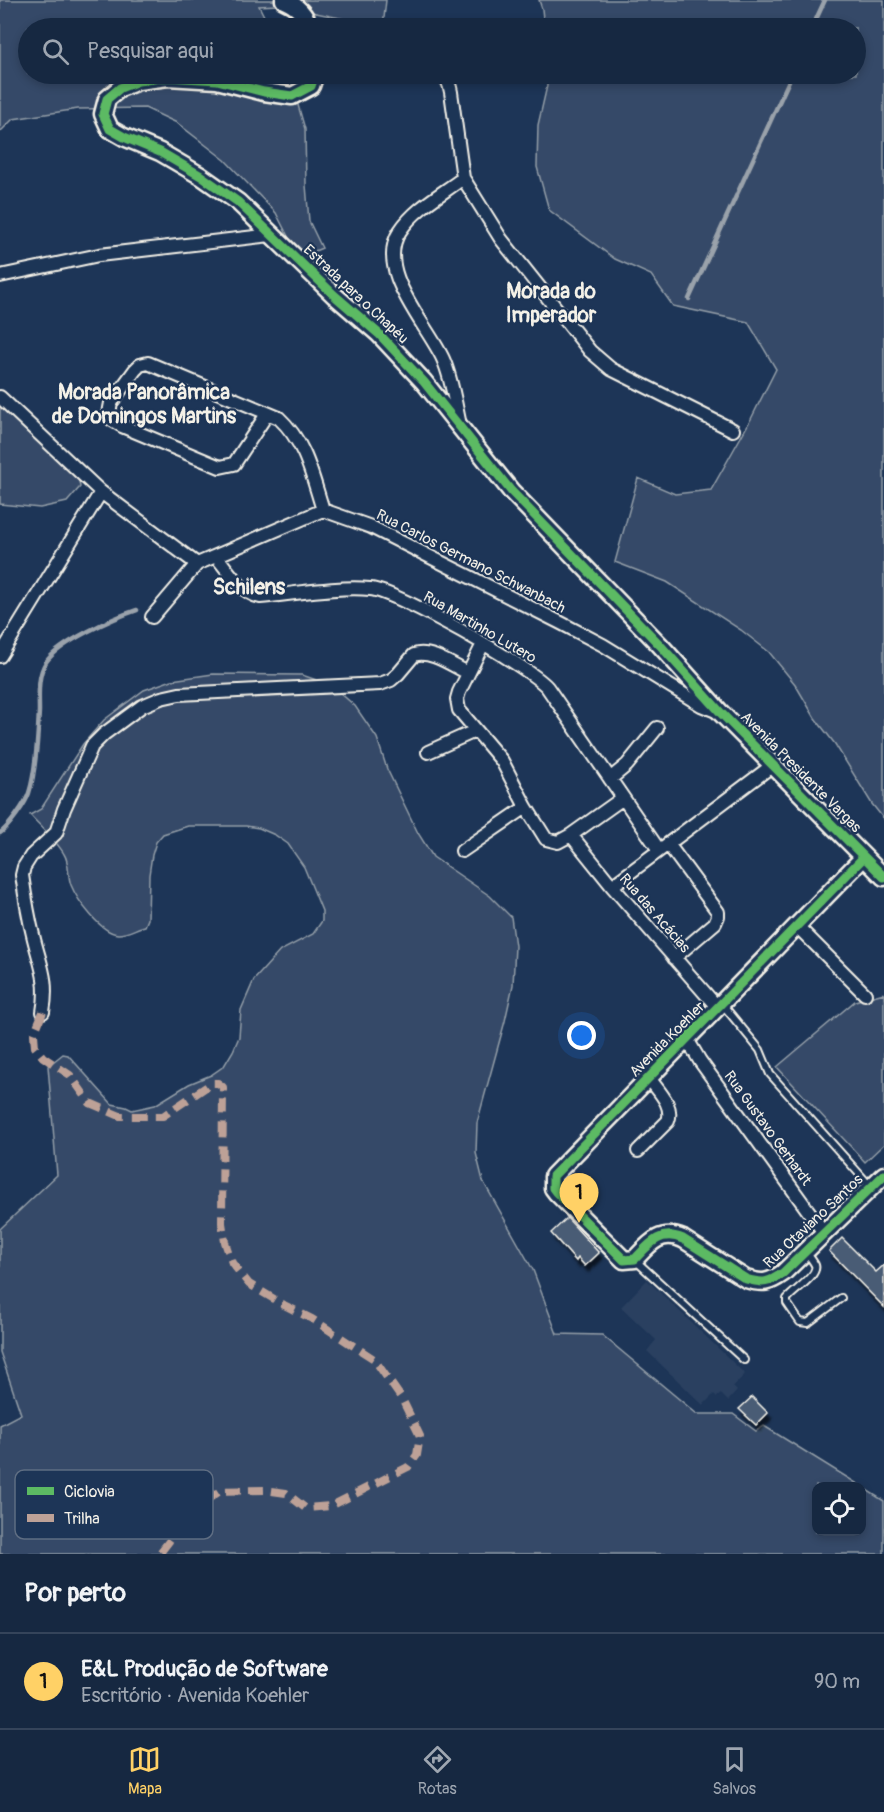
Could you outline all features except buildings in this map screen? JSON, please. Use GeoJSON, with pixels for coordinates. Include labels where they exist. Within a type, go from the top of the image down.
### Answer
{"type":"FeatureCollection","features":[{"type":"Feature","properties":{"kind":"street"},"geometry":{"type":"LineString","coordinates":[[284,0],[307,18]]}},
{"type":"Feature","properties":{"kind":"street","name":"Estrada para o Chapéu"},"geometry":{"type":"LineString","coordinates":[[130,84],[120,88],[107,99],[103,114],[110,129],[160,152],[201,176],[238,202],[334,296],[379,334],[424,382],[511,491],[660,645],[721,713]]}},
{"type":"Feature","properties":{"kind":"street","name":"Estrada para o Chapéu"},"geometry":{"type":"LineString","coordinates":[[233,84],[292,96],[312,84]]}},
{"type":"Feature","properties":{"kind":"street"},"geometry":{"type":"LineString","coordinates":[[449,84],[463,178],[501,238],[599,361],[610,369],[733,430]]}},
{"type":"Feature","properties":{"kind":"street"},"geometry":{"type":"LineString","coordinates":[[460,426],[444,362],[400,283],[394,269],[393,250],[399,232],[416,213],[463,178]]}},
{"type":"Feature","properties":{"kind":"street"},"geometry":{"type":"LineString","coordinates":[[0,276],[99,255],[271,235]]}},
{"type":"Feature","properties":{"kind":"street"},"geometry":{"type":"LineString","coordinates":[[152,617],[197,564],[323,510],[309,464],[292,431],[279,418],[148,363],[140,365],[135,370],[111,403],[109,413],[112,420],[122,426],[220,467],[234,464],[267,414]]}},
{"type":"Feature","properties":{"kind":"street"},"geometry":{"type":"LineString","coordinates":[[0,397],[101,492],[197,564]]}},
{"type":"Feature","properties":{"kind":"street"},"geometry":{"type":"LineString","coordinates":[[0,656],[101,492]]}},
{"type":"Feature","properties":{"kind":"street","name":"Rua Carlos Germano Schwanbach"},"geometry":{"type":"LineString","coordinates":[[323,510],[371,527],[559,622],[603,645],[701,705],[721,713]]}},
{"type":"Feature","properties":{"kind":"street","name":"Rua Martinho Lutero"},"geometry":{"type":"LineString","coordinates":[[216,556],[253,596],[372,589],[402,600],[483,644],[541,681],[623,798],[718,912],[715,923],[674,958]]}},
{"type":"Feature","properties":{"kind":"street"},"geometry":{"type":"LineString","coordinates":[[483,644],[459,692],[457,705],[463,717],[502,761],[546,839],[558,842],[623,798]]}},
{"type":"Feature","properties":{"kind":"street"},"geometry":{"type":"LineString","coordinates":[[43,1012],[46,997],[45,973],[33,938],[22,876],[24,867],[31,856],[56,833],[84,761],[92,747],[104,734],[142,706],[161,698],[179,694],[221,691],[380,684],[391,680],[414,655],[419,653],[432,656],[468,673]]}},
{"type":"Feature","properties":{"kind":"street","name":"Avenida Presidente Vargas"},"geometry":{"type":"LineString","coordinates":[[721,713],[884,877]]}},
{"type":"Feature","properties":{"kind":"street"},"geometry":{"type":"LineString","coordinates":[[610,779],[627,765],[657,728]]}},
{"type":"Feature","properties":{"kind":"street"},"geometry":{"type":"LineString","coordinates":[[428,752],[475,730]]}},
{"type":"Feature","properties":{"kind":"street"},"geometry":{"type":"LineString","coordinates":[[612,886],[773,765]]}},
{"type":"Feature","properties":{"kind":"street"},"geometry":{"type":"LineString","coordinates":[[462,851],[526,807]]}},
{"type":"Feature","properties":{"kind":"street","name":"Rua das Acácias"},"geometry":{"type":"LineString","coordinates":[[571,835],[674,958],[720,1006]]}},
{"type":"Feature","properties":{"kind":"street","name":"Avenida Koehler"},"geometry":{"type":"LineString","coordinates":[[635,1259],[624,1260],[608,1245],[556,1192],[553,1188],[553,1176],[864,857]]}},
{"type":"Feature","properties":{"kind":"street"},"geometry":{"type":"LineString","coordinates":[[796,925],[864,994]]}},
{"type":"Feature","properties":{"kind":"street","name":"Rua Gustavo Gerhardt"},"geometry":{"type":"LineString","coordinates":[[687,1039],[700,1061],[825,1234]]}},
{"type":"Feature","properties":{"kind":"street"},"geometry":{"type":"LineString","coordinates":[[638,1151],[668,1121],[670,1116],[667,1103],[649,1078]]}},
{"type":"Feature","properties":{"kind":"street","name":"Rua Otaviano Santos"},"geometry":{"type":"LineString","coordinates":[[635,1259],[657,1238],[674,1235],[746,1279],[770,1282],[806,1252],[884,1175]]}},
{"type":"Feature","properties":{"kind":"lane"},"geometry":{"type":"LineString","coordinates":[[720,1006],[760,1050],[770,1074],[871,1187]]}},
{"type":"Feature","properties":{"kind":"lane"},"geometry":{"type":"LineString","coordinates":[[806,1252],[816,1266],[816,1270],[787,1299],[787,1304],[800,1322],[808,1323],[841,1298]]}},
{"type":"Feature","properties":{"kind":"lane"},"geometry":{"type":"LineString","coordinates":[[635,1259],[744,1360]]}},
{"type":"Feature","properties":{"kind":"shaded area"},"geometry":{"type":"Polygon","coordinates":[[[0,0],[386,0],[384,18],[340,18],[278,5],[259,6],[265,18],[18,18],[18,84],[292,84],[305,129],[309,221],[322,248],[315,251],[295,250],[276,213],[225,160],[177,123],[145,108],[78,109],[13,119],[0,132],[0,0]]]}},
{"type":"Feature","properties":{"kind":"shaded area"},"geometry":{"type":"Polygon","coordinates":[[[539,0],[884,0],[884,819],[872,804],[835,744],[815,718],[795,684],[769,652],[741,630],[667,582],[615,562],[638,478],[675,494],[711,490],[776,369],[748,322],[673,306],[651,275],[615,259],[549,210],[537,167],[538,125],[547,84],[866,84],[866,18],[543,18],[539,0]]]}},
{"type":"Feature","properties":{"kind":"shaded area"},"geometry":{"type":"Polygon","coordinates":[[[0,392],[39,433],[75,458],[80,487],[67,502],[40,508],[0,504],[0,392]]]}},
{"type":"Feature","properties":{"kind":"shaded area"},"geometry":{"type":"Polygon","coordinates":[[[213,674],[302,675],[331,685],[355,706],[377,738],[387,769],[418,833],[433,857],[490,896],[511,917],[515,946],[513,985],[477,1123],[476,1153],[483,1181],[533,1270],[557,1334],[602,1335],[697,1414],[733,1414],[756,1431],[764,1426],[855,1482],[812,1482],[812,1536],[866,1536],[866,1490],[884,1501],[884,1554],[0,1554],[0,1425],[21,1414],[0,1352],[0,1229],[57,1175],[48,1066],[63,1054],[68,1055],[112,1104],[132,1110],[155,1105],[224,1066],[239,1037],[241,1010],[254,980],[280,951],[313,934],[322,921],[322,911],[304,867],[288,844],[259,828],[246,826],[188,826],[163,834],[156,842],[152,855],[148,919],[145,926],[122,934],[111,932],[97,922],[84,907],[71,885],[64,854],[30,815],[41,809],[83,744],[104,720],[144,690],[172,680],[213,674]]]}},
{"type":"Feature","properties":{"kind":"shaded area"},"geometry":{"type":"Polygon","coordinates":[[[884,993],[884,1144],[865,1162],[777,1067],[855,1001],[884,993]]]}},
{"type":"Feature","properties":{"kind":"shaded area"},"geometry":{"type":"Polygon","coordinates":[[[647,1280],[745,1374],[733,1387],[737,1391],[728,1401],[721,1394],[717,1397],[714,1394],[703,1405],[647,1351],[656,1340],[621,1307],[647,1280]]]}},
{"type":"Feature","properties":{"kind":"waterway"},"geometry":{"type":"LineString","coordinates":[[817,18],[825,0]]}},
{"type":"Feature","properties":{"kind":"waterway"},"geometry":{"type":"LineString","coordinates":[[689,299],[787,84]]}},
{"type":"Feature","properties":{"kind":"waterway"},"geometry":{"type":"LineString","coordinates":[[0,833],[21,809],[31,784],[37,741],[40,679],[46,662],[53,654],[75,639],[137,610]]}},
{"type":"Feature","properties":{"kind":"marked path"},"geometry":{"type":"LineString","coordinates":[[43,1012],[34,1034],[35,1047],[43,1057],[70,1075],[90,1103],[120,1116],[163,1116],[212,1083],[218,1083],[223,1087],[222,1223],[232,1263],[249,1284],[312,1319],[374,1359],[402,1399],[420,1436],[417,1455],[408,1467],[331,1506],[305,1508],[286,1493],[265,1490],[220,1491],[213,1496]]}},
{"type":"Feature","properties":{"kind":"marked path"},"geometry":{"type":"LineString","coordinates":[[159,1554],[171,1539]]}},
{"type":"Feature","properties":{"kind":"cycle path"},"geometry":{"type":"LineString","coordinates":[[130,84],[120,88],[107,99],[103,114],[110,129],[160,152],[201,176],[238,202],[334,295],[379,334],[424,382],[511,491],[660,645],[721,713],[884,877]]}},
{"type":"Feature","properties":{"kind":"cycle path"},"geometry":{"type":"LineString","coordinates":[[233,84],[292,96],[312,84]]}},
{"type":"Feature","properties":{"kind":"cycle path"},"geometry":{"type":"LineString","coordinates":[[864,857],[553,1176],[553,1188],[624,1260],[635,1259],[645,1248],[661,1237],[675,1236],[746,1279],[761,1282],[770,1281],[783,1273],[884,1175]]}},
{"type":"Feature","properties":{"kind":"place","name":"E&L Produção de Software"},"geometry":{"type":"Point","coordinates":[579,1223]}},
{"type":"Feature","properties":{"kind":"district","name":"Morada do Imperador"},"geometry":{"type":"Point","coordinates":[551,303]}},
{"type":"Feature","properties":{"kind":"district","name":"Morada Panorâmica de Domingos Martins"},"geometry":{"type":"Point","coordinates":[144,404]}},
{"type":"Feature","properties":{"kind":"district","name":"Schilens"},"geometry":{"type":"Point","coordinates":[249,587]}}]}
